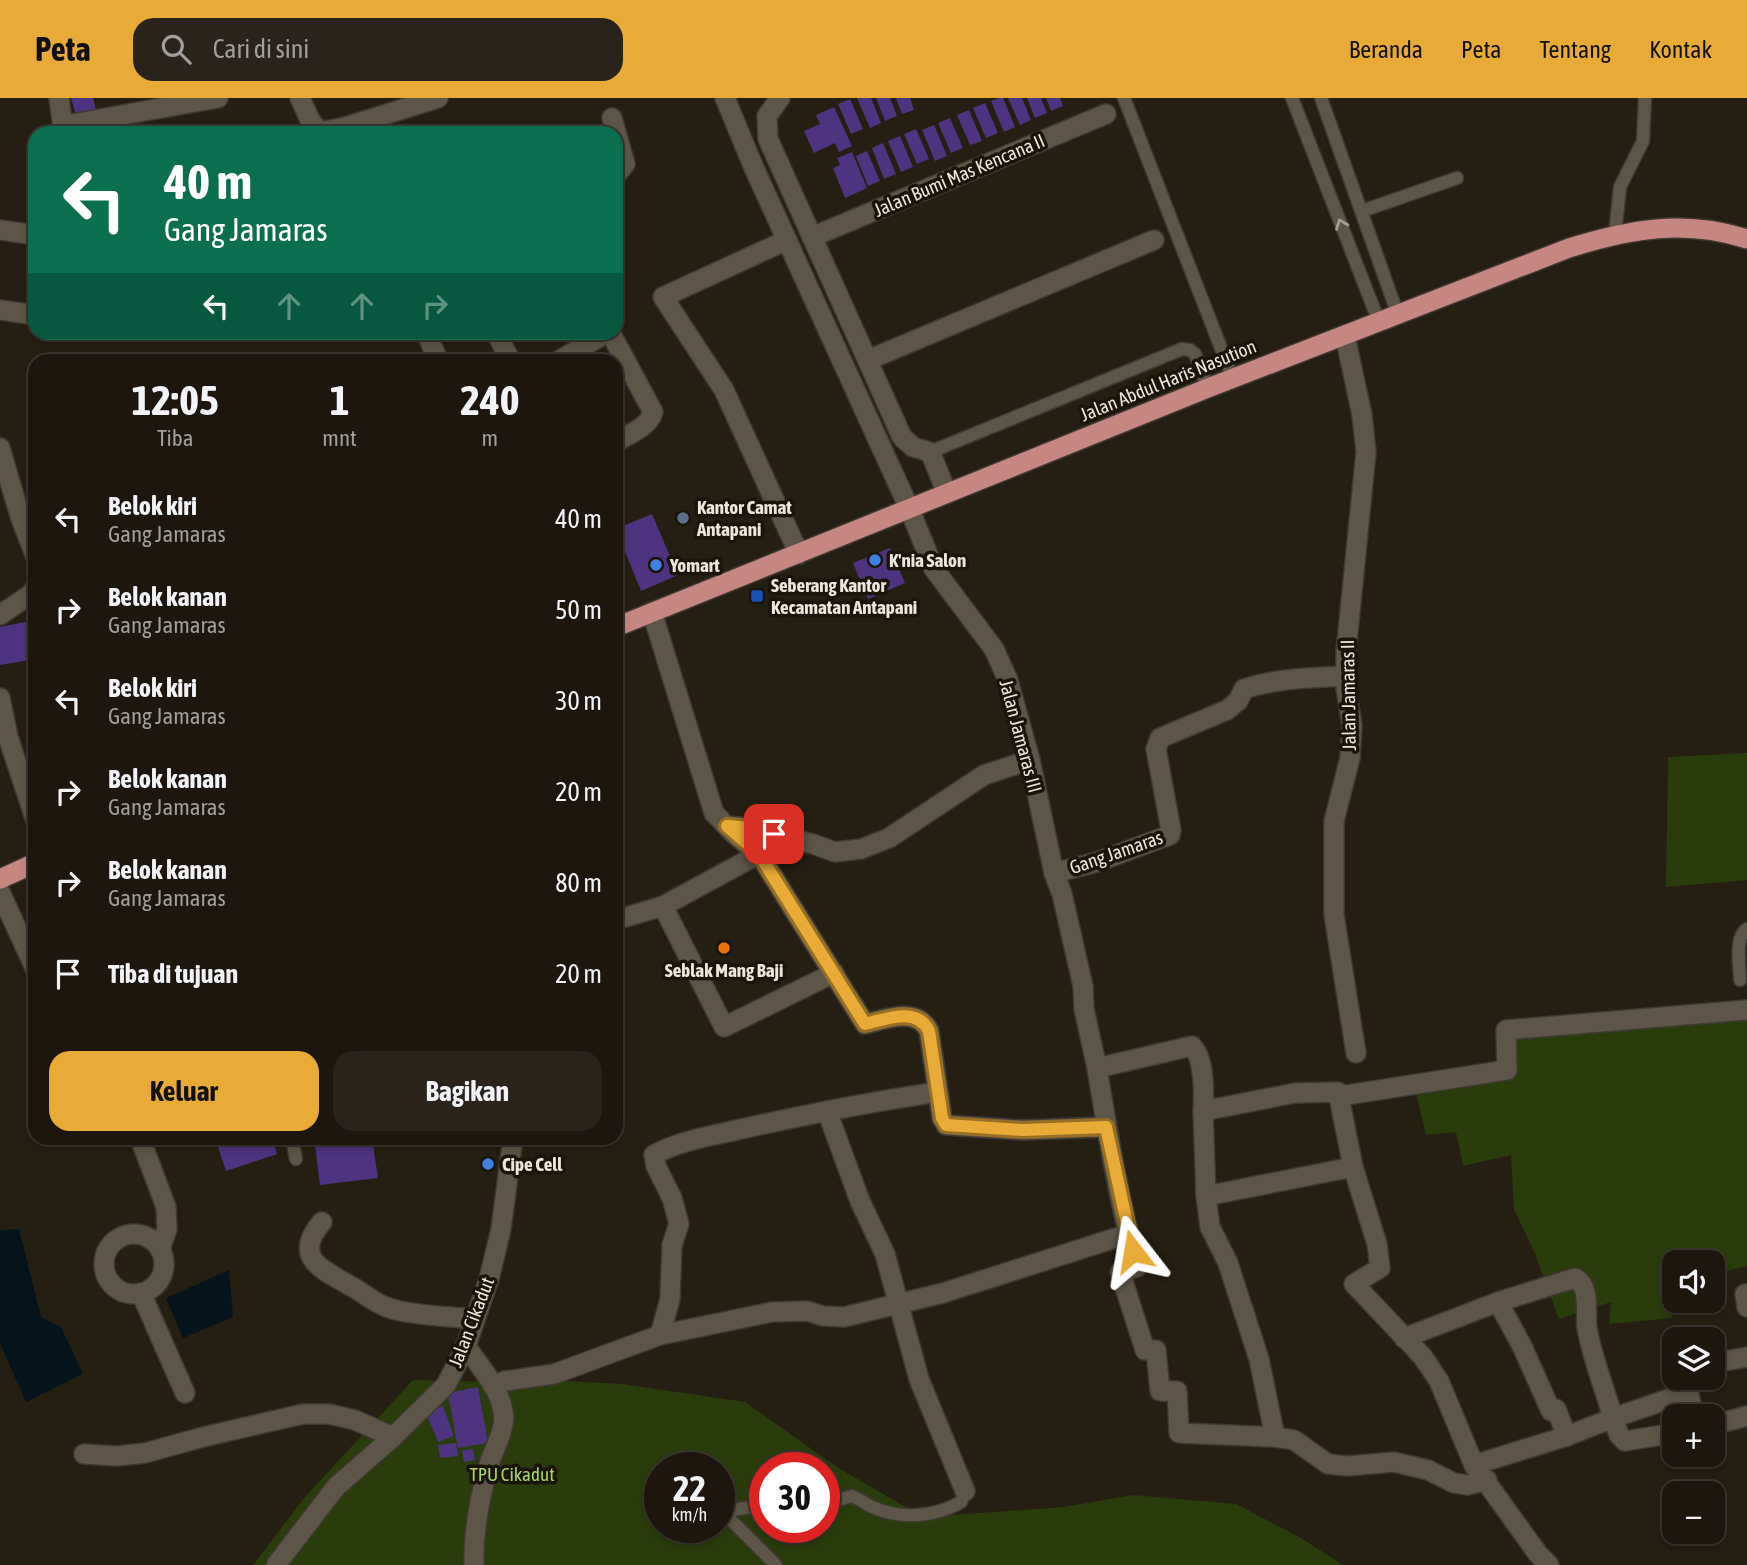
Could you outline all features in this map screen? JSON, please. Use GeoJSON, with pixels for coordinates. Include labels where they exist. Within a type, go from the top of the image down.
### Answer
{"type":"FeatureCollection","features":[{"type":"Feature","properties":{"kind":"highway","name":"Jalan Abdul Haris Nasution"},"geometry":{"type":"LineString","coordinates":[[623,624],[1208,388],[1569,248],[1615,234],[1670,226],[1702,229],[1747,239]]}},
{"type":"Feature","properties":{"kind":"highway"},"geometry":{"type":"LineString","coordinates":[[0,878],[28,866]]}},
{"type":"Feature","properties":{"kind":"street"},"geometry":{"type":"LineString","coordinates":[[59,98],[62,121],[66,125],[218,98]]}},
{"type":"Feature","properties":{"kind":"street"},"geometry":{"type":"LineString","coordinates":[[300,98],[315,126]]}},
{"type":"Feature","properties":{"kind":"street"},"geometry":{"type":"LineString","coordinates":[[358,126],[438,98]]}},
{"type":"Feature","properties":{"kind":"street","name":"Jalan Jamaras III"},"geometry":{"type":"LineString","coordinates":[[724,98],[909,508],[937,576],[954,593],[994,649],[1008,680],[1030,760],[1054,873],[1062,894],[1083,985],[1084,1009],[1097,1068]]}},
{"type":"Feature","properties":{"kind":"street"},"geometry":{"type":"LineString","coordinates":[[780,98],[767,116],[768,139],[902,437],[913,447],[930,452],[947,493]]}},
{"type":"Feature","properties":{"kind":"street","name":"Jalan Bumi Mas Kencana II"},"geometry":{"type":"LineString","coordinates":[[811,237],[1106,114]]}},
{"type":"Feature","properties":{"kind":"street"},"geometry":{"type":"LineString","coordinates":[[612,118],[614,126]]}},
{"type":"Feature","properties":{"kind":"street"},"geometry":{"type":"LineString","coordinates":[[0,230],[28,234]]}},
{"type":"Feature","properties":{"kind":"street"},"geometry":{"type":"LineString","coordinates":[[787,240],[663,298],[724,390],[799,554]]}},
{"type":"Feature","properties":{"kind":"street"},"geometry":{"type":"LineString","coordinates":[[868,360],[1154,240]]}},
{"type":"Feature","properties":{"kind":"street"},"geometry":{"type":"LineString","coordinates":[[0,310],[28,314]]}},
{"type":"Feature","properties":{"kind":"street","name":"Jalan Jamaras II"},"geometry":{"type":"LineString","coordinates":[[1345,336],[1362,415],[1366,452],[1346,652],[1352,725],[1350,758],[1334,821],[1334,915],[1356,1053]]}},
{"type":"Feature","properties":{"kind":"street"},"geometry":{"type":"LineString","coordinates":[[570,354],[595,340]]}},
{"type":"Feature","properties":{"kind":"street"},"geometry":{"type":"LineString","coordinates":[[623,357],[653,412],[651,419],[643,426],[623,438]]}},
{"type":"Feature","properties":{"kind":"street"},"geometry":{"type":"LineString","coordinates":[[0,448],[28,537]]}},
{"type":"Feature","properties":{"kind":"street"},"geometry":{"type":"LineString","coordinates":[[0,615],[28,596]]}},
{"type":"Feature","properties":{"kind":"street"},"geometry":{"type":"LineString","coordinates":[[652,612],[714,813],[759,854],[865,1024],[898,1016],[911,1016],[925,1022],[929,1031],[942,1118],[946,1125],[1023,1130],[1106,1127]]}},
{"type":"Feature","properties":{"kind":"street","name":"Gang Jamaras"},"geometry":{"type":"LineString","coordinates":[[1054,873],[1097,862],[1170,835],[1156,749],[1160,738],[1227,709],[1238,701],[1244,689],[1250,687],[1280,680],[1346,676]]}},
{"type":"Feature","properties":{"kind":"street"},"geometry":{"type":"LineString","coordinates":[[0,698],[8,737],[28,797]]}},
{"type":"Feature","properties":{"kind":"street"},"geometry":{"type":"LineString","coordinates":[[727,826],[751,828],[835,852],[861,849],[889,838],[984,775],[1030,760]]}},
{"type":"Feature","properties":{"kind":"street"},"geometry":{"type":"LineString","coordinates":[[623,918],[663,906],[759,854]]}},
{"type":"Feature","properties":{"kind":"street"},"geometry":{"type":"LineString","coordinates":[[0,892],[28,953]]}},
{"type":"Feature","properties":{"kind":"street"},"geometry":{"type":"LineString","coordinates":[[663,906],[724,1027],[834,973]]}},
{"type":"Feature","properties":{"kind":"street"},"geometry":{"type":"LineString","coordinates":[[1340,1096],[1507,1070],[1506,1030],[1747,1010]]}},
{"type":"Feature","properties":{"kind":"street"},"geometry":{"type":"LineString","coordinates":[[1275,1437],[1259,1359],[1228,1263],[1210,1227],[1206,1196],[1203,1090],[1198,1054],[1192,1046],[1097,1068],[1128,1234],[1138,1267],[1120,1272],[1145,1350],[1156,1350],[1160,1391],[1177,1391],[1179,1433],[1275,1437],[1294,1440],[1328,1464],[1347,1466],[1394,1462],[1428,1470],[1454,1483],[1467,1485],[1487,1480]]}},
{"type":"Feature","properties":{"kind":"street"},"geometry":{"type":"LineString","coordinates":[[1203,1111],[1295,1093],[1334,1091],[1340,1096],[1353,1167],[1377,1244],[1380,1268],[1354,1284],[1423,1357],[1439,1381],[1474,1465],[1538,1554],[1549,1565]]}},
{"type":"Feature","properties":{"kind":"street"},"geometry":{"type":"LineString","coordinates":[[660,1335],[670,1299],[672,1245],[679,1224],[672,1198],[656,1166],[654,1155],[712,1136],[827,1111],[938,1092]]}},
{"type":"Feature","properties":{"kind":"street"},"geometry":{"type":"LineString","coordinates":[[827,1111],[860,1201],[885,1254],[919,1379],[965,1491]]}},
{"type":"Feature","properties":{"kind":"street"},"geometry":{"type":"LineString","coordinates":[[143,1145],[166,1207],[167,1229],[160,1249]]}},
{"type":"Feature","properties":{"kind":"street","name":"Jalan Cikadut"},"geometry":{"type":"LineString","coordinates":[[276,1565],[336,1487],[446,1385],[466,1346],[489,1279],[501,1229],[512,1145]]}},
{"type":"Feature","properties":{"kind":"street"},"geometry":{"type":"LineString","coordinates":[[1206,1196],[1353,1167]]}},
{"type":"Feature","properties":{"kind":"street"},"geometry":{"type":"LineString","coordinates":[[322,1222],[312,1234],[310,1254],[314,1265],[326,1274],[352,1286],[375,1304],[394,1310],[474,1319]]}},
{"type":"Feature","properties":{"kind":"street"},"geometry":{"type":"LineString","coordinates":[[132,1234],[143,1236],[153,1240],[160,1249],[164,1257],[162,1276],[150,1290],[130,1294],[111,1284],[104,1264],[106,1253],[121,1237],[132,1234]]}},
{"type":"Feature","properties":{"kind":"street"},"geometry":{"type":"LineString","coordinates":[[494,1386],[505,1381],[554,1374],[660,1335],[772,1312],[807,1311],[823,1316],[844,1317],[943,1293],[1128,1234]]}},
{"type":"Feature","properties":{"kind":"street"},"geometry":{"type":"LineString","coordinates":[[1404,1338],[1498,1302],[1575,1278],[1582,1281],[1586,1291],[1588,1331],[1619,1435],[1625,1441],[1662,1435]]}},
{"type":"Feature","properties":{"kind":"street"},"geometry":{"type":"LineString","coordinates":[[141,1293],[185,1393]]}},
{"type":"Feature","properties":{"kind":"street"},"geometry":{"type":"LineString","coordinates":[[1747,1294],[1747,1307]]}},
{"type":"Feature","properties":{"kind":"street"},"geometry":{"type":"LineString","coordinates":[[1498,1302],[1522,1346],[1551,1411],[1556,1409],[1567,1436]]}},
{"type":"Feature","properties":{"kind":"street"},"geometry":{"type":"LineString","coordinates":[[466,1346],[494,1386],[504,1415],[488,1467],[473,1534],[474,1565]]}},
{"type":"Feature","properties":{"kind":"street"},"geometry":{"type":"LineString","coordinates":[[1725,1361],[1747,1357]]}},
{"type":"Feature","properties":{"kind":"street"},"geometry":{"type":"LineString","coordinates":[[1474,1465],[1567,1436],[1677,1390]]}},
{"type":"Feature","properties":{"kind":"street"},"geometry":{"type":"LineString","coordinates":[[84,1454],[117,1456],[145,1453],[303,1414],[328,1414],[355,1420],[393,1437]]}},
{"type":"Feature","properties":{"kind":"street"},"geometry":{"type":"LineString","coordinates":[[1725,1422],[1747,1416]]}},
{"type":"Feature","properties":{"kind":"lane"},"geometry":{"type":"LineString","coordinates":[[1124,98],[1233,379]]}},
{"type":"Feature","properties":{"kind":"lane"},"geometry":{"type":"LineString","coordinates":[[1292,98],[1379,322]]}},
{"type":"Feature","properties":{"kind":"lane"},"geometry":{"type":"LineString","coordinates":[[1321,98],[1398,315]]}},
{"type":"Feature","properties":{"kind":"lane"},"geometry":{"type":"LineString","coordinates":[[1615,234],[1619,187],[1643,141],[1645,98]]}},
{"type":"Feature","properties":{"kind":"lane"},"geometry":{"type":"LineString","coordinates":[[1362,211],[1457,178]]}},
{"type":"Feature","properties":{"kind":"lane"},"geometry":{"type":"LineString","coordinates":[[930,452],[1182,349],[1190,349],[1195,354],[1208,388]]}},
{"type":"Feature","properties":{"kind":"lane"},"geometry":{"type":"LineString","coordinates":[[1740,980],[1739,943],[1743,931],[1747,929]]}},
{"type":"Feature","properties":{"kind":"lane"},"geometry":{"type":"LineString","coordinates":[[293,1145],[296,1159]]}},
{"type":"Feature","properties":{"kind":"lane"},"geometry":{"type":"LineString","coordinates":[[840,1499],[852,1496],[872,1507],[923,1516],[947,1510],[961,1502],[965,1491]]}},
{"type":"Feature","properties":{"kind":"lane"},"geometry":{"type":"LineString","coordinates":[[735,1525],[776,1565]]}},
{"type":"Feature","properties":{"kind":"green space"},"geometry":{"type":"Polygon","coordinates":[[[1747,753],[1747,880],[1666,887],[1668,757],[1747,753]]]}},
{"type":"Feature","properties":{"kind":"green space"},"geometry":{"type":"Polygon","coordinates":[[[1747,1010],[1747,1266],[1725,1271],[1725,1250],[1662,1250],[1662,1313],[1672,1313],[1672,1318],[1609,1324],[1611,1302],[1559,1319],[1536,1256],[1514,1209],[1511,1155],[1463,1166],[1456,1132],[1426,1135],[1414,1084],[1507,1070],[1506,1030],[1747,1010]]]}},
{"type":"Feature","properties":{"kind":"green space","name":"TPU Cikadut"},"geometry":{"type":"Polygon","coordinates":[[[413,1380],[544,1380],[622,1384],[745,1402],[816,1452],[749,1452],[749,1543],[840,1543],[840,1469],[923,1517],[1064,1507],[1133,1495],[1236,1504],[1301,1538],[1343,1565],[253,1565],[305,1497],[413,1380]]]}},
{"type":"Feature","properties":{"kind":"shaded area"},"geometry":{"type":"Polygon","coordinates":[[[19,1229],[41,1317],[61,1327],[83,1374],[26,1402],[0,1343],[0,1230],[19,1229]]]}},
{"type":"Feature","properties":{"kind":"shaded area"},"geometry":{"type":"Polygon","coordinates":[[[229,1270],[233,1317],[183,1338],[166,1298],[229,1270]]]}},
{"type":"Feature","properties":{"kind":"building"},"geometry":{"type":"Polygon","coordinates":[[[71,98],[93,98],[96,110],[76,116],[71,98]]]}},
{"type":"Feature","properties":{"kind":"building"},"geometry":{"type":"Polygon","coordinates":[[[857,98],[871,98],[881,123],[870,128],[857,98]]]}},
{"type":"Feature","properties":{"kind":"building"},"geometry":{"type":"Polygon","coordinates":[[[876,98],[890,98],[897,116],[885,121],[876,98]]]}},
{"type":"Feature","properties":{"kind":"building"},"geometry":{"type":"Polygon","coordinates":[[[896,98],[910,98],[914,110],[902,114],[896,98]]]}},
{"type":"Feature","properties":{"kind":"building"},"geometry":{"type":"Polygon","coordinates":[[[1003,98],[1015,127],[1004,132],[991,101],[1003,98]]]}},
{"type":"Feature","properties":{"kind":"building"},"geometry":{"type":"Polygon","coordinates":[[[1008,98],[1022,98],[1031,120],[1020,125],[1008,98]]]}},
{"type":"Feature","properties":{"kind":"building"},"geometry":{"type":"Polygon","coordinates":[[[1027,98],[1041,98],[1047,113],[1035,118],[1027,98]]]}},
{"type":"Feature","properties":{"kind":"building"},"geometry":{"type":"Polygon","coordinates":[[[1046,98],[1060,98],[1063,106],[1051,111],[1046,98]]]}},
{"type":"Feature","properties":{"kind":"building"},"geometry":{"type":"Polygon","coordinates":[[[850,99],[863,129],[851,134],[838,104],[850,99]]]}},
{"type":"Feature","properties":{"kind":"building"},"geometry":{"type":"Polygon","coordinates":[[[985,103],[998,133],[986,138],[973,108],[985,103]]]}},
{"type":"Feature","properties":{"kind":"building"},"geometry":{"type":"Polygon","coordinates":[[[834,107],[852,146],[839,152],[835,143],[814,153],[804,131],[820,124],[816,115],[834,107]]]}},
{"type":"Feature","properties":{"kind":"building"},"geometry":{"type":"Polygon","coordinates":[[[969,110],[982,141],[970,145],[957,115],[969,110]]]}},
{"type":"Feature","properties":{"kind":"building"},"geometry":{"type":"Polygon","coordinates":[[[950,118],[963,148],[951,153],[938,123],[950,118]]]}},
{"type":"Feature","properties":{"kind":"building"},"geometry":{"type":"Polygon","coordinates":[[[934,125],[947,156],[935,161],[922,130],[934,125]]]}},
{"type":"Feature","properties":{"kind":"building"},"geometry":{"type":"Polygon","coordinates":[[[916,129],[929,159],[917,164],[904,134],[916,129]]]}},
{"type":"Feature","properties":{"kind":"building"},"geometry":{"type":"Polygon","coordinates":[[[900,136],[913,167],[901,172],[888,141],[900,136]]]}},
{"type":"Feature","properties":{"kind":"building"},"geometry":{"type":"Polygon","coordinates":[[[883,143],[896,174],[884,179],[872,148],[883,143]]]}},
{"type":"Feature","properties":{"kind":"building"},"geometry":{"type":"Polygon","coordinates":[[[867,151],[880,181],[868,186],[856,156],[867,151]]]}},
{"type":"Feature","properties":{"kind":"building"},"geometry":{"type":"Polygon","coordinates":[[[852,152],[867,188],[845,198],[833,168],[840,165],[837,158],[852,152]]]}},
{"type":"Feature","properties":{"kind":"building"},"geometry":{"type":"Polygon","coordinates":[[[652,514],[678,575],[641,591],[623,546],[623,526],[652,514]]]}},
{"type":"Feature","properties":{"kind":"building"},"geometry":{"type":"Polygon","coordinates":[[[890,548],[905,583],[868,599],[853,563],[890,548]]]}},
{"type":"Feature","properties":{"kind":"building"},"geometry":{"type":"Polygon","coordinates":[[[28,621],[28,660],[0,665],[0,627],[28,621]]]}},
{"type":"Feature","properties":{"kind":"building"},"geometry":{"type":"Polygon","coordinates":[[[217,1145],[274,1145],[277,1154],[226,1171],[217,1145]]]}},
{"type":"Feature","properties":{"kind":"building"},"geometry":{"type":"Polygon","coordinates":[[[315,1145],[373,1145],[378,1178],[320,1185],[315,1145]]]}},
{"type":"Feature","properties":{"kind":"building"},"geometry":{"type":"Polygon","coordinates":[[[478,1387],[488,1443],[458,1448],[448,1393],[478,1387]]]}},
{"type":"Feature","properties":{"kind":"building"},"geometry":{"type":"Polygon","coordinates":[[[443,1406],[454,1436],[438,1442],[426,1413],[443,1406]]]}},
{"type":"Feature","properties":{"kind":"building"},"geometry":{"type":"Polygon","coordinates":[[[456,1443],[458,1456],[440,1458],[438,1445],[456,1443]]]}},
{"type":"Feature","properties":{"kind":"building"},"geometry":{"type":"Polygon","coordinates":[[[473,1449],[475,1460],[464,1462],[462,1451],[473,1449]]]}},
{"type":"Feature","properties":{"kind":"place","name":"Kantor Camat Antapani"},"geometry":{"type":"Point","coordinates":[683,518]}},
{"type":"Feature","properties":{"kind":"place","name":"K'nia Salon"},"geometry":{"type":"Point","coordinates":[875,560]}},
{"type":"Feature","properties":{"kind":"place","name":"Yomart"},"geometry":{"type":"Point","coordinates":[656,565]}},
{"type":"Feature","properties":{"kind":"place","name":"Seberang Kantor Kecamatan Antapani"},"geometry":{"type":"Point","coordinates":[757,596]}},
{"type":"Feature","properties":{"kind":"place","name":"Seblak Mang Baji"},"geometry":{"type":"Point","coordinates":[724,948]}},
{"type":"Feature","properties":{"kind":"place","name":"Cipe Cell"},"geometry":{"type":"Point","coordinates":[488,1164]}},
{"type":"Feature","properties":{"kind":"route"},"geometry":{"type":"LineString","coordinates":[[774,834],[727,826],[759,854],[865,1024],[898,1016],[911,1016],[925,1022],[929,1031],[942,1118],[946,1125],[1023,1130],[1106,1127],[1133,1251]]}}]}
